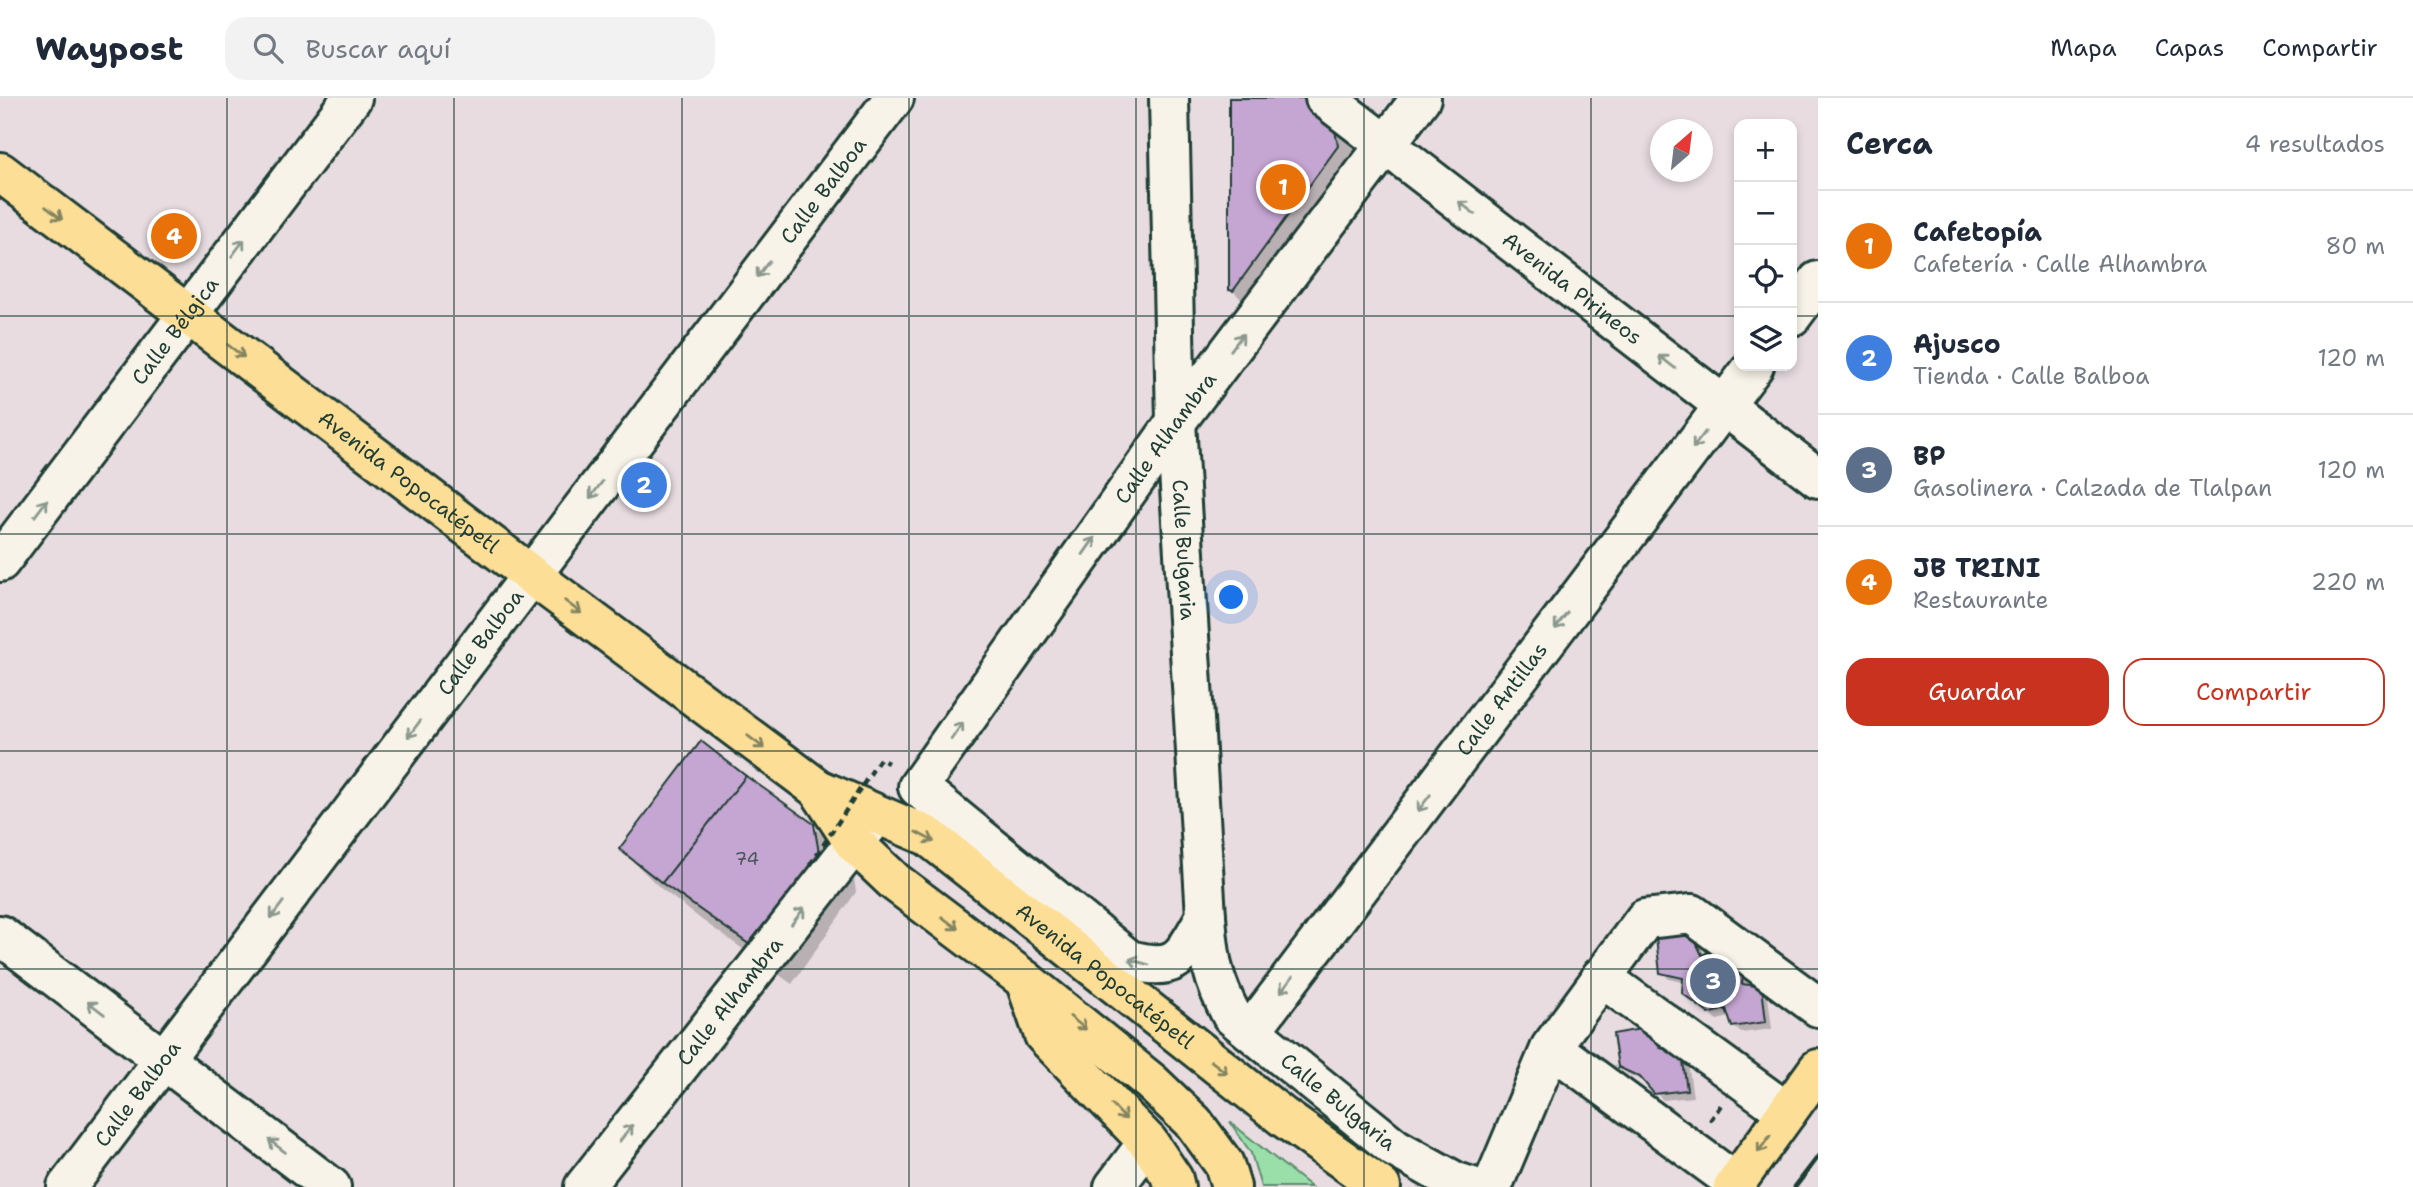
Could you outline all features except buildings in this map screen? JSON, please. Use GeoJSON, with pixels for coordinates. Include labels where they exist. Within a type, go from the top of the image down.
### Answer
{"type":"FeatureCollection","features":[{"type":"Feature","properties":{"kind":"main road","name":"Avenida Popocatépetl"},"geometry":{"type":"LineString","coordinates":[[0,172],[818,789],[865,829],[895,882],[1025,980],[1151,1082],[1194,1123],[1224,1164],[1231,1187]]}},
{"type":"Feature","properties":{"kind":"main road","name":"Avenida Popocatépetl"},"geometry":{"type":"LineString","coordinates":[[865,829],[928,836],[1283,1117],[1381,1187]]}},
{"type":"Feature","properties":{"kind":"main road"},"geometry":{"type":"LineString","coordinates":[[1025,980],[1044,1035],[1147,1142],[1173,1179],[1175,1187]]}},
{"type":"Feature","properties":{"kind":"main road"},"geometry":{"type":"LineString","coordinates":[[1735,1185],[1818,1069]]}},
{"type":"Feature","properties":{"kind":"street","name":"Calle Bélgica"},"geometry":{"type":"LineString","coordinates":[[0,562],[352,98]]}},
{"type":"Feature","properties":{"kind":"street","name":"Calle Balboa"},"geometry":{"type":"LineString","coordinates":[[66,1187],[894,98]]}},
{"type":"Feature","properties":{"kind":"street","name":"Calle Bulgaria"},"geometry":{"type":"LineString","coordinates":[[1169,98],[1176,422],[1209,960],[1217,988],[1231,1016],[1395,1149],[1456,1182],[1472,1187]]}},
{"type":"Feature","properties":{"kind":"street","name":"Avenida Pirineos"},"geometry":{"type":"LineString","coordinates":[[1325,98],[1818,478]]}},
{"type":"Feature","properties":{"kind":"street","name":"Calle Alhambra"},"geometry":{"type":"LineString","coordinates":[[1206,916],[1185,951],[1168,964],[1150,965],[1129,960],[918,787],[1176,422],[1421,98]]}},
{"type":"Feature","properties":{"kind":"street"},"geometry":{"type":"LineString","coordinates":[[1797,309],[1818,281]]}},
{"type":"Feature","properties":{"kind":"street","name":"Calle Antillas"},"geometry":{"type":"LineString","coordinates":[[1251,1031],[1750,371]]}},
{"type":"Feature","properties":{"kind":"street","name":"Calle Alhambra"},"geometry":{"type":"LineString","coordinates":[[584,1187],[865,829]]}},
{"type":"Feature","properties":{"kind":"street"},"geometry":{"type":"LineString","coordinates":[[1492,1187],[1551,1046],[1645,919],[1692,914],[1818,1007]]}},
{"type":"Feature","properties":{"kind":"street"},"geometry":{"type":"LineString","coordinates":[[0,935],[331,1187]]}},
{"type":"Feature","properties":{"kind":"street"},"geometry":{"type":"LineString","coordinates":[[1601,977],[1787,1112]]}},
{"type":"Feature","properties":{"kind":"street"},"geometry":{"type":"LineString","coordinates":[[1551,1046],[1735,1185]]}},
{"type":"Feature","properties":{"kind":"street"},"geometry":{"type":"LineString","coordinates":[[1114,1187],[1147,1142]]}},
{"type":"Feature","properties":{"kind":"path"},"geometry":{"type":"LineString","coordinates":[[810,865],[880,759],[887,763]]}},
{"type":"Feature","properties":{"kind":"green space"},"geometry":{"type":"Polygon","coordinates":[[[1230,1122],[1311,1187],[1261,1187],[1251,1153],[1230,1122]]]}},
{"type":"Feature","properties":{"kind":"railway"},"geometry":{"type":"LineString","coordinates":[[1795,1187],[1818,1157]]}},
{"type":"Feature","properties":{"kind":"place","name":"Cafetopía"},"geometry":{"type":"Point","coordinates":[1283,187]}},
{"type":"Feature","properties":{"kind":"place","name":"JB TRINI"},"geometry":{"type":"Point","coordinates":[174,236]}},
{"type":"Feature","properties":{"kind":"place","name":"Ajusco"},"geometry":{"type":"Point","coordinates":[644,485]}},
{"type":"Feature","properties":{"kind":"place","name":"BP"},"geometry":{"type":"Point","coordinates":[1713,981]}}]}
